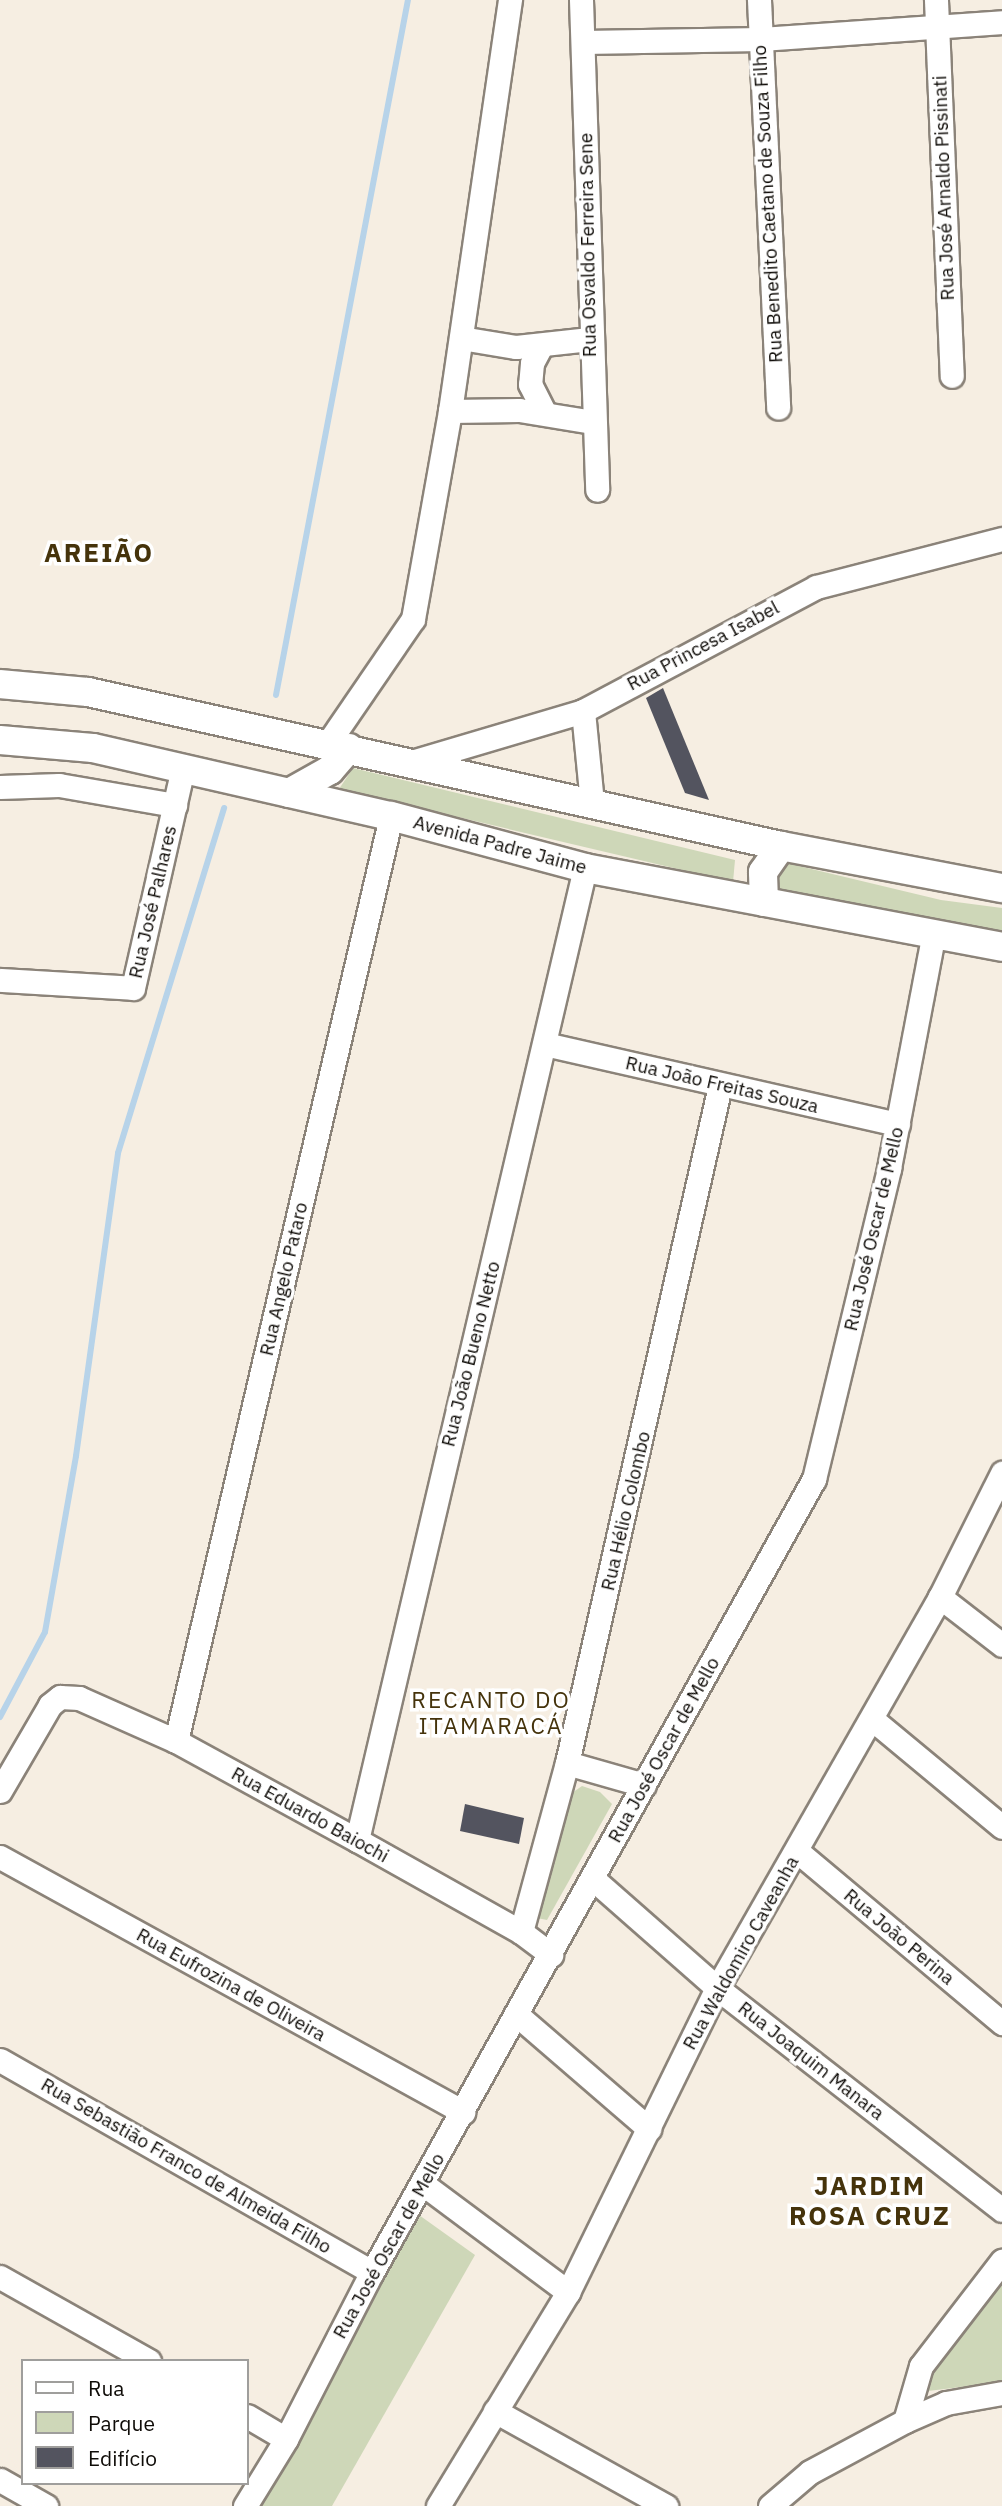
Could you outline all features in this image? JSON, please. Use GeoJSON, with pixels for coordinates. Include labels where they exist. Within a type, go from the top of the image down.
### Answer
{"type":"FeatureCollection","features":[{"type":"Feature","properties":{"kind":"main road"},"geometry":{"type":"LineString","coordinates":[[0,684],[88,692],[781,846],[1002,888]]}},
{"type":"Feature","properties":{"kind":"main road","name":"Avenida Padre Jaime"},"geometry":{"type":"LineString","coordinates":[[0,740],[93,748],[391,816],[585,869],[933,937],[1002,947]]}},
{"type":"Feature","properties":{"kind":"main road"},"geometry":{"type":"LineString","coordinates":[[289,793],[324,774],[338,746]]}},
{"type":"Feature","properties":{"kind":"main road"},"geometry":{"type":"LineString","coordinates":[[764,902],[764,872],[781,846]]}},
{"type":"Feature","properties":{"kind":"street"},"geometry":{"type":"LineString","coordinates":[[338,746],[413,619],[450,411],[510,0]]}},
{"type":"Feature","properties":{"kind":"street","name":"Rua Osvaldo Ferreira Sene"},"geometry":{"type":"LineString","coordinates":[[581,0],[592,422],[597,490]]}},
{"type":"Feature","properties":{"kind":"street","name":"Rua Benedito Caetano de Souza Filho"},"geometry":{"type":"LineString","coordinates":[[759,0],[778,408]]}},
{"type":"Feature","properties":{"kind":"street","name":"Rua José Arnaldo Pissinati"},"geometry":{"type":"LineString","coordinates":[[936,0],[952,376]]}},
{"type":"Feature","properties":{"kind":"street"},"geometry":{"type":"LineString","coordinates":[[583,42],[761,39],[1002,22]]}},
{"type":"Feature","properties":{"kind":"street"},"geometry":{"type":"LineString","coordinates":[[461,338],[541,346],[590,339]]}},
{"type":"Feature","properties":{"kind":"street"},"geometry":{"type":"LineString","coordinates":[[541,346],[532,363],[530,384],[544,412]]}},
{"type":"Feature","properties":{"kind":"street"},"geometry":{"type":"LineString","coordinates":[[450,411],[544,412],[592,422]]}},
{"type":"Feature","properties":{"kind":"street","name":"Rua Princesa Isabel"},"geometry":{"type":"LineString","coordinates":[[408,763],[583,710],[816,587],[1002,539]]}},
{"type":"Feature","properties":{"kind":"street"},"geometry":{"type":"LineString","coordinates":[[583,710],[592,803]]}},
{"type":"Feature","properties":{"kind":"street","name":"Rua José Palhares"},"geometry":{"type":"LineString","coordinates":[[0,980],[133,988],[183,768]]}},
{"type":"Feature","properties":{"kind":"street"},"geometry":{"type":"LineString","coordinates":[[0,787],[59,785],[175,805]]}},
{"type":"Feature","properties":{"kind":"street","name":"Rua Angelo Pataro"},"geometry":{"type":"LineString","coordinates":[[176,1741],[391,816]]}},
{"type":"Feature","properties":{"kind":"street","name":"Rua João Bueno Netto"},"geometry":{"type":"LineString","coordinates":[[357,1840],[585,869]]}},
{"type":"Feature","properties":{"kind":"street","name":"Rua José Oscar de Mello"},"geometry":{"type":"LineString","coordinates":[[245,2506],[286,2439],[372,2272],[424,2184],[814,1479],[825,1445],[898,1124],[933,937]]}},
{"type":"Feature","properties":{"kind":"street","name":"Rua João Freitas Souza"},"geometry":{"type":"LineString","coordinates":[[545,1044],[720,1086],[898,1124]]}},
{"type":"Feature","properties":{"kind":"street","name":"Rua Hélio Colombo"},"geometry":{"type":"LineString","coordinates":[[522,1932],[567,1763],[720,1086]]}},
{"type":"Feature","properties":{"kind":"street","name":"Rua Waldomiro Caveanha"},"geometry":{"type":"LineString","coordinates":[[438,2506],[568,2292],[717,1988],[940,1597],[1002,1473]]}},
{"type":"Feature","properties":{"kind":"street"},"geometry":{"type":"LineString","coordinates":[[940,1597],[1002,1645]]}},
{"type":"Feature","properties":{"kind":"street","name":"Rua Eduardo Baiochi"},"geometry":{"type":"LineString","coordinates":[[0,1791],[50,1705],[60,1697],[79,1698],[176,1741],[522,1932],[551,1955]]}},
{"type":"Feature","properties":{"kind":"street"},"geometry":{"type":"LineString","coordinates":[[872,1719],[1002,1827]]}},
{"type":"Feature","properties":{"kind":"street"},"geometry":{"type":"LineString","coordinates":[[567,1763],[645,1786]]}},
{"type":"Feature","properties":{"kind":"street","name":"Rua João Perina"},"geometry":{"type":"LineString","coordinates":[[797,1851],[1002,2023]]}},
{"type":"Feature","properties":{"kind":"street","name":"Rua Eufrozina de Oliveira"},"geometry":{"type":"LineString","coordinates":[[0,1857],[463,2112]]}},
{"type":"Feature","properties":{"kind":"street","name":"Rua Joaquim Manara"},"geometry":{"type":"LineString","coordinates":[[592,1878],[717,1988],[1002,2210]]}},
{"type":"Feature","properties":{"kind":"street"},"geometry":{"type":"LineString","coordinates":[[516,2014],[649,2129]]}},
{"type":"Feature","properties":{"kind":"street","name":"Rua Sebastião Franco de Almeida Filho"},"geometry":{"type":"LineString","coordinates":[[0,2060],[372,2272]]}},
{"type":"Feature","properties":{"kind":"street"},"geometry":{"type":"LineString","coordinates":[[424,2184],[568,2292]]}},
{"type":"Feature","properties":{"kind":"street"},"geometry":{"type":"LineString","coordinates":[[905,2421],[921,2366],[1002,2261]]}},
{"type":"Feature","properties":{"kind":"street"},"geometry":{"type":"LineString","coordinates":[[0,2277],[145,2359]]}},
{"type":"Feature","properties":{"kind":"street"},"geometry":{"type":"LineString","coordinates":[[770,2506],[810,2472],[905,2421],[946,2403],[1002,2393]]}},
{"type":"Feature","properties":{"kind":"street"},"geometry":{"type":"LineString","coordinates":[[495,2411],[666,2506]]}},
{"type":"Feature","properties":{"kind":"street"},"geometry":{"type":"LineString","coordinates":[[248,2417],[286,2439]]}},
{"type":"Feature","properties":{"kind":"street"},"geometry":{"type":"LineString","coordinates":[[0,2480],[46,2506]]}},
{"type":"Feature","properties":{"kind":"green space"},"geometry":{"type":"Polygon","coordinates":[[[353,768],[735,860],[733,882],[339,789],[353,768]]]}},
{"type":"Feature","properties":{"kind":"green space"},"geometry":{"type":"Polygon","coordinates":[[[778,861],[941,900],[1002,908],[1002,936],[771,896],[778,861]]]}},
{"type":"Feature","properties":{"kind":"green space"},"geometry":{"type":"Polygon","coordinates":[[[582,1786],[600,1792],[612,1804],[547,1920],[532,1917],[569,1795],[582,1786]]]}},
{"type":"Feature","properties":{"kind":"green space"},"geometry":{"type":"Polygon","coordinates":[[[419,2215],[475,2255],[332,2506],[253,2506],[419,2215]]]}},
{"type":"Feature","properties":{"kind":"green space"},"geometry":{"type":"Polygon","coordinates":[[[1002,2279],[1002,2382],[920,2392],[925,2385],[1002,2279]]]}},
{"type":"Feature","properties":{"kind":"building"},"geometry":{"type":"Polygon","coordinates":[[[663,688],[709,800],[685,793],[646,698],[663,688]]]}},
{"type":"Feature","properties":{"kind":"building"},"geometry":{"type":"Polygon","coordinates":[[[465,1804],[524,1818],[519,1844],[460,1831],[465,1804]]]}},
{"type":"Feature","properties":{"kind":"waterway"},"geometry":{"type":"LineString","coordinates":[[276,695],[408,0]]}},
{"type":"Feature","properties":{"kind":"waterway"},"geometry":{"type":"LineString","coordinates":[[0,1717],[45,1632],[76,1456],[118,1153],[224,808]]}},
{"type":"Feature","properties":{"kind":"district","name":"AREIÃO"},"geometry":{"type":"Point","coordinates":[99,553]}},
{"type":"Feature","properties":{"kind":"district","name":"RECANTO DO ITAMARACÁ"},"geometry":{"type":"Point","coordinates":[491,1712]}},
{"type":"Feature","properties":{"kind":"district","name":"JARDIM ROSA CRUZ"},"geometry":{"type":"Point","coordinates":[870,2201]}}]}
